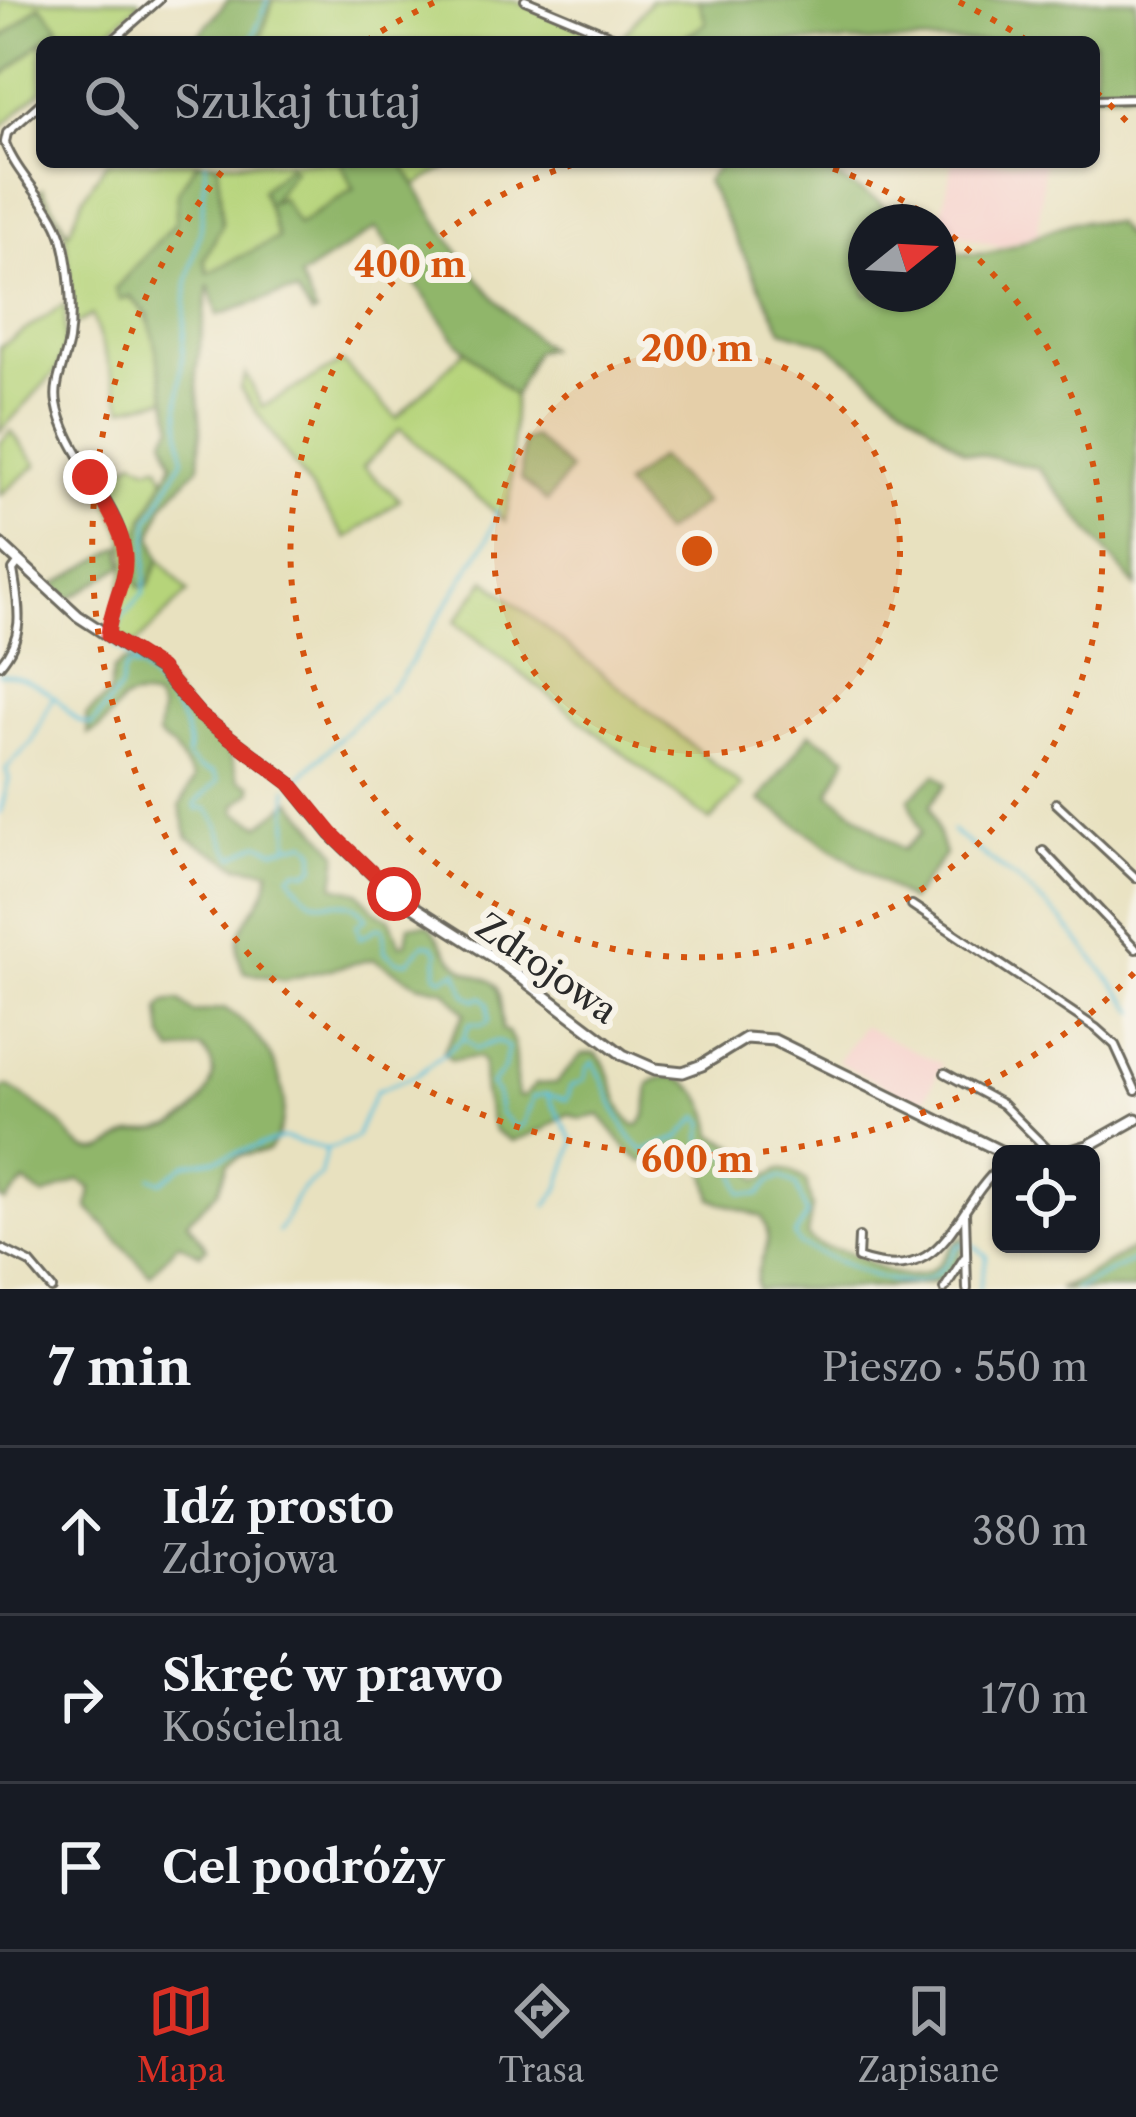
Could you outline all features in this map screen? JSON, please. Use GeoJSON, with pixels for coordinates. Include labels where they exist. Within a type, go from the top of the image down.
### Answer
{"type":"FeatureCollection","features":[{"type":"Feature","properties":{"kind":"street"},"geometry":{"type":"LineString","coordinates":[[118,36],[159,0]]}},
{"type":"Feature","properties":{"kind":"street"},"geometry":{"type":"LineString","coordinates":[[524,0],[611,36]]}},
{"type":"Feature","properties":{"kind":"street"},"geometry":{"type":"LineString","coordinates":[[1100,100],[1136,99]]}},
{"type":"Feature","properties":{"kind":"street"},"geometry":{"type":"LineString","coordinates":[[36,107],[7,133],[2,144],[56,224],[64,249],[70,334],[57,403],[125,548],[124,574],[112,605],[108,635]]}},
{"type":"Feature","properties":{"kind":"street","name":"Zdrojowa"},"geometry":{"type":"LineString","coordinates":[[0,544],[78,616],[160,668],[200,715],[290,783],[332,834],[394,894],[499,961],[622,1055],[655,1069],[683,1072],[702,1066],[746,1038],[774,1040],[992,1147]]}},
{"type":"Feature","properties":{"kind":"street"},"geometry":{"type":"LineString","coordinates":[[1,664],[19,635],[16,560]]}},
{"type":"Feature","properties":{"kind":"street"},"geometry":{"type":"LineString","coordinates":[[1056,803],[1136,878]]}},
{"type":"Feature","properties":{"kind":"street"},"geometry":{"type":"LineString","coordinates":[[1043,851],[1136,949]]}},
{"type":"Feature","properties":{"kind":"street"},"geometry":{"type":"LineString","coordinates":[[912,905],[1096,1028],[1115,1045],[1136,1091]]}},
{"type":"Feature","properties":{"kind":"street"},"geometry":{"type":"LineString","coordinates":[[945,1072],[1002,1104],[1043,1145]]}},
{"type":"Feature","properties":{"kind":"street"},"geometry":{"type":"LineString","coordinates":[[1090,1145],[1136,1119]]}},
{"type":"Feature","properties":{"kind":"street"},"geometry":{"type":"LineString","coordinates":[[945,1254],[965,1211],[992,1177]]}},
{"type":"Feature","properties":{"kind":"street"},"geometry":{"type":"LineString","coordinates":[[965,1211],[967,1289]]}},
{"type":"Feature","properties":{"kind":"street"},"geometry":{"type":"LineString","coordinates":[[860,1238],[858,1258],[890,1274],[912,1275]]}},
{"type":"Feature","properties":{"kind":"street"},"geometry":{"type":"LineString","coordinates":[[0,1248],[30,1263],[43,1285],[52,1289]]}},
{"type":"Feature","properties":{"kind":"street"},"geometry":{"type":"LineString","coordinates":[[944,1289],[966,1248]]}},
{"type":"Feature","properties":{"kind":"shaded area"},"geometry":{"type":"Polygon","coordinates":[[[952,168],[1043,168],[1038,233],[1000,247],[956,234],[956,204],[943,204],[952,168]]]}},
{"type":"Feature","properties":{"kind":"shaded area"},"geometry":{"type":"Polygon","coordinates":[[[862,1026],[942,1064],[922,1105],[838,1062],[862,1026]]]}},
{"type":"Feature","properties":{"kind":"green space"},"geometry":{"type":"Polygon","coordinates":[[[0,0],[140,3],[103,36],[48,36],[59,26],[0,40],[0,0]]]}},
{"type":"Feature","properties":{"kind":"green space"},"geometry":{"type":"Polygon","coordinates":[[[228,0],[273,0],[261,36],[198,36],[228,0]]]}},
{"type":"Feature","properties":{"kind":"green space"},"geometry":{"type":"Polygon","coordinates":[[[273,0],[514,0],[601,36],[262,36],[273,0]]]}},
{"type":"Feature","properties":{"kind":"green space"},"geometry":{"type":"Polygon","coordinates":[[[651,0],[699,0],[707,23],[686,36],[623,36],[651,0]]]}},
{"type":"Feature","properties":{"kind":"green space"},"geometry":{"type":"Polygon","coordinates":[[[699,0],[1136,0],[1136,92],[1100,94],[1100,36],[688,36],[706,23],[699,0]]]}},
{"type":"Feature","properties":{"kind":"green space"},"geometry":{"type":"Polygon","coordinates":[[[40,5],[59,27],[49,36],[36,36],[36,47],[0,78],[0,40],[40,5]]]}},
{"type":"Feature","properties":{"kind":"green space"},"geometry":{"type":"Polygon","coordinates":[[[36,46],[36,95],[0,128],[0,78],[36,46]]]}},
{"type":"Feature","properties":{"kind":"green space"},"geometry":{"type":"Polygon","coordinates":[[[103,168],[194,168],[178,191],[175,223],[115,289],[129,297],[148,321],[167,398],[123,408],[92,315],[74,325],[65,231],[39,192],[42,189],[69,232],[103,168]]]}},
{"type":"Feature","properties":{"kind":"green space"},"geometry":{"type":"Polygon","coordinates":[[[194,168],[218,168],[222,225],[204,260],[208,273],[278,238],[262,190],[287,168],[294,170],[271,202],[282,198],[298,225],[354,189],[343,168],[406,168],[466,263],[504,309],[548,349],[535,351],[514,396],[458,343],[376,228],[300,277],[316,313],[312,315],[297,293],[284,293],[218,315],[209,285],[196,372],[199,466],[163,505],[152,536],[160,559],[148,586],[139,587],[134,555],[137,539],[173,463],[164,437],[173,426],[148,315],[130,296],[120,300],[115,289],[175,223],[178,191],[194,168]]]}},
{"type":"Feature","properties":{"kind":"green space"},"geometry":{"type":"Polygon","coordinates":[[[218,168],[343,168],[354,188],[298,225],[269,203],[262,190],[279,238],[208,273],[204,260],[222,225],[218,168]]]}},
{"type":"Feature","properties":{"kind":"green space"},"geometry":{"type":"Polygon","coordinates":[[[405,168],[446,168],[415,186],[405,168]]]}},
{"type":"Feature","properties":{"kind":"green space"},"geometry":{"type":"Polygon","coordinates":[[[717,168],[819,168],[881,204],[848,204],[848,312],[956,312],[956,252],[1007,248],[1075,222],[1114,223],[1133,244],[1136,292],[1136,587],[1038,468],[964,451],[827,344],[782,330],[706,181],[717,168]]]}},
{"type":"Feature","properties":{"kind":"green space"},"geometry":{"type":"Polygon","coordinates":[[[65,304],[65,347],[57,370],[0,432],[0,347],[65,304]]]}},
{"type":"Feature","properties":{"kind":"green space"},"geometry":{"type":"Polygon","coordinates":[[[465,350],[514,396],[511,491],[505,521],[400,429],[363,467],[400,500],[346,539],[240,388],[246,374],[262,407],[342,362],[397,418],[465,350]]]}},
{"type":"Feature","properties":{"kind":"green space"},"geometry":{"type":"Polygon","coordinates":[[[11,431],[37,465],[0,495],[0,443],[11,431]]]}},
{"type":"Feature","properties":{"kind":"green space"},"geometry":{"type":"Polygon","coordinates":[[[534,437],[570,470],[547,502],[521,479],[523,441],[534,437]]]}},
{"type":"Feature","properties":{"kind":"green space"},"geometry":{"type":"Polygon","coordinates":[[[659,457],[705,503],[663,533],[624,485],[659,457]]]}},
{"type":"Feature","properties":{"kind":"green space"},"geometry":{"type":"Polygon","coordinates":[[[134,460],[148,467],[159,465],[165,480],[144,518],[148,586],[160,559],[188,592],[135,645],[112,632],[126,545],[98,486],[134,460]]]}},
{"type":"Feature","properties":{"kind":"green space"},"geometry":{"type":"Polygon","coordinates":[[[122,546],[123,566],[69,599],[54,585],[122,546]]]}},
{"type":"Feature","properties":{"kind":"green space"},"geometry":{"type":"Polygon","coordinates":[[[486,580],[742,786],[710,821],[455,622],[486,580]]]}},
{"type":"Feature","properties":{"kind":"green space"},"geometry":{"type":"Polygon","coordinates":[[[136,661],[164,681],[190,715],[225,741],[239,780],[251,785],[252,792],[236,804],[236,812],[260,825],[292,801],[338,853],[334,886],[359,892],[373,909],[390,919],[400,945],[406,943],[409,925],[428,925],[463,968],[494,984],[502,1030],[514,1044],[517,1096],[523,1097],[536,1084],[556,1083],[582,1054],[595,1053],[607,1069],[626,1117],[639,1125],[646,1115],[649,1084],[672,1077],[683,1081],[702,1098],[713,1135],[736,1146],[758,1181],[780,1169],[806,1181],[812,1207],[807,1235],[816,1243],[909,1276],[936,1267],[964,1237],[953,1270],[944,1279],[909,1285],[757,1289],[768,1238],[762,1217],[712,1199],[703,1161],[694,1153],[643,1162],[627,1150],[600,1115],[581,1119],[568,1114],[512,1141],[494,1131],[484,1094],[483,1062],[479,1057],[451,1060],[443,1052],[465,1013],[445,990],[418,984],[373,959],[283,980],[244,972],[238,941],[262,897],[269,870],[238,866],[188,838],[180,806],[194,779],[173,748],[158,736],[161,711],[155,699],[122,702],[105,723],[88,734],[86,715],[109,695],[113,670],[123,662],[136,661]]]}},
{"type":"Feature","properties":{"kind":"green space"},"geometry":{"type":"Polygon","coordinates":[[[810,733],[847,757],[829,793],[903,850],[921,833],[909,799],[936,774],[946,784],[930,805],[945,855],[910,901],[760,800],[810,733]]]}},
{"type":"Feature","properties":{"kind":"green space"},"geometry":{"type":"Polygon","coordinates":[[[179,1000],[194,1013],[224,1008],[256,1035],[278,1072],[284,1113],[268,1151],[242,1155],[227,1164],[218,1191],[187,1221],[207,1248],[200,1254],[178,1243],[150,1275],[88,1208],[91,1188],[79,1180],[44,1196],[25,1182],[5,1202],[0,1198],[0,1089],[8,1086],[32,1102],[89,1150],[177,1124],[203,1100],[212,1079],[209,1057],[201,1048],[173,1052],[163,1037],[160,1009],[165,1002],[179,1000]]]}},
{"type":"Feature","properties":{"kind":"green space"},"geometry":{"type":"Polygon","coordinates":[[[1136,1247],[1136,1289],[1058,1289],[1077,1281],[1136,1247]]]}},
{"type":"Feature","properties":{"kind":"waterway"},"geometry":{"type":"LineString","coordinates":[[253,36],[268,0]]}},
{"type":"Feature","properties":{"kind":"waterway"},"geometry":{"type":"LineString","coordinates":[[115,635],[122,617],[144,593],[149,521],[183,459],[179,407],[187,283],[201,228],[206,168]]}},
{"type":"Feature","properties":{"kind":"waterway"},"geometry":{"type":"LineString","coordinates":[[388,691],[487,540],[498,510]]}},
{"type":"Feature","properties":{"kind":"waterway"},"geometry":{"type":"LineString","coordinates":[[114,645],[138,665],[176,711],[188,743],[187,757],[198,768],[214,773],[218,781],[195,804],[211,814],[234,857],[259,843],[274,850],[307,842],[315,852],[315,866],[290,875],[301,891],[321,903],[348,903],[357,908],[367,918],[357,924],[360,938],[383,929],[385,952],[397,961],[408,962],[424,944],[433,945],[438,952],[436,975],[443,978],[457,971],[466,995],[488,1003],[489,1021],[470,1023],[464,1036]]}},
{"type":"Feature","properties":{"kind":"waterway"},"geometry":{"type":"LineString","coordinates":[[0,674],[41,688],[77,720],[92,725],[120,689],[123,672],[128,666],[138,668]]}},
{"type":"Feature","properties":{"kind":"waterway"},"geometry":{"type":"LineString","coordinates":[[296,781],[383,696]]}},
{"type":"Feature","properties":{"kind":"waterway"},"geometry":{"type":"LineString","coordinates":[[0,814],[9,779],[6,769],[32,742],[52,699]]}},
{"type":"Feature","properties":{"kind":"waterway"},"geometry":{"type":"LineString","coordinates":[[287,788],[289,845]]}},
{"type":"Feature","properties":{"kind":"waterway"},"geometry":{"type":"LineString","coordinates":[[952,831],[1063,921],[1136,1012]]}},
{"type":"Feature","properties":{"kind":"waterway"},"geometry":{"type":"LineString","coordinates":[[464,1038],[476,1049],[497,1041],[508,1047],[504,1069],[491,1085],[500,1113],[516,1128],[524,1124],[533,1097],[546,1094],[567,1100],[571,1086],[584,1080],[593,1062],[627,1132],[644,1151],[679,1138],[699,1116],[705,1122],[701,1142],[731,1157],[742,1193],[759,1195],[781,1177],[796,1185],[807,1215],[794,1236],[800,1245],[863,1272],[907,1283],[930,1277],[958,1245],[972,1244],[987,1256],[979,1289]]}},
{"type":"Feature","properties":{"kind":"waterway"},"geometry":{"type":"LineString","coordinates":[[151,1177],[161,1182],[186,1164],[283,1138],[326,1149],[337,1146],[356,1137],[376,1091],[417,1075],[463,1039]]}},
{"type":"Feature","properties":{"kind":"waterway"},"geometry":{"type":"LineString","coordinates":[[547,1095],[574,1142],[559,1189],[547,1206]]}},
{"type":"Feature","properties":{"kind":"waterway"},"geometry":{"type":"LineString","coordinates":[[278,1232],[297,1196],[320,1176],[326,1151]]}},
{"type":"Feature","properties":{"kind":"waterway"},"geometry":{"type":"LineString","coordinates":[[1075,1289],[1136,1259]]}},
{"type":"Feature","properties":{"kind":"route"},"geometry":{"type":"LineString","coordinates":[[90,477],[125,548],[124,574],[112,605],[108,635],[160,668],[200,715],[290,783],[332,834],[394,894]]}}]}
